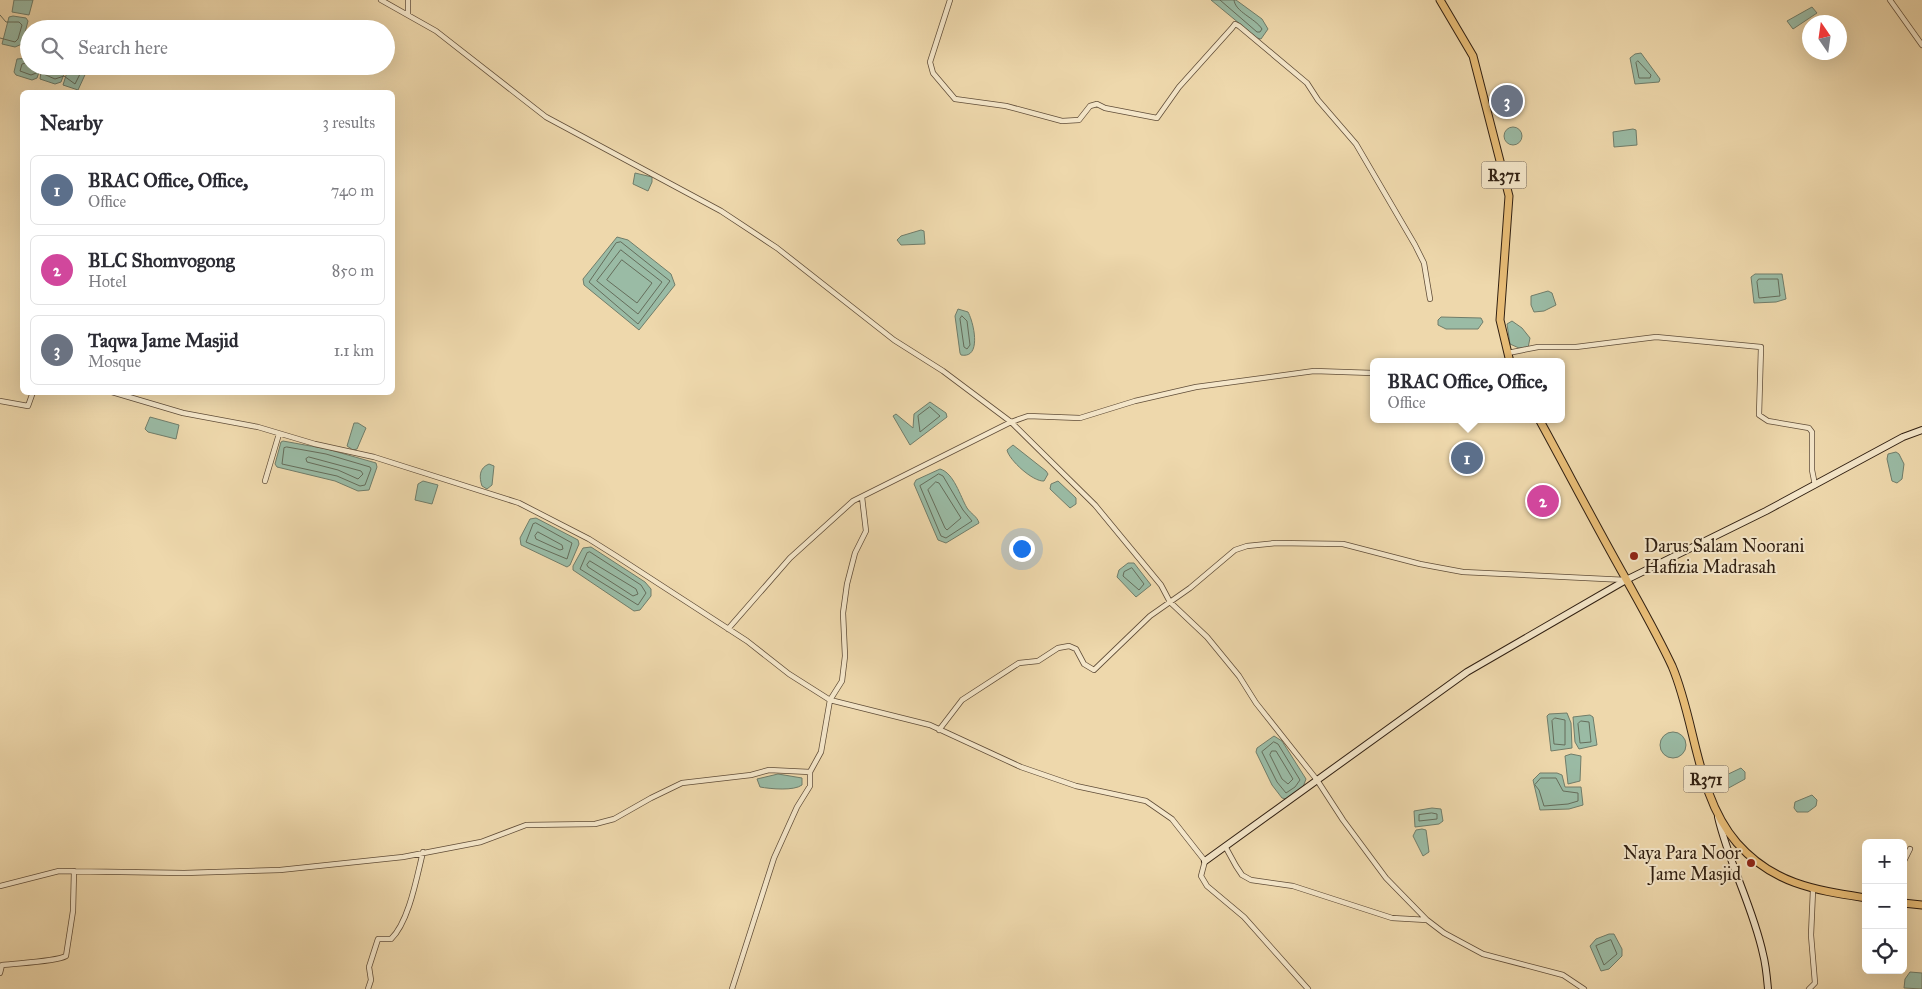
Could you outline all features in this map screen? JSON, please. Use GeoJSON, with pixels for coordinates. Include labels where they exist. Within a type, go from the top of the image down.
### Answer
{"type":"FeatureCollection","features":[{"type":"Feature","properties":{"kind":"main road","name":"R371"},"geometry":{"type":"LineString","coordinates":[[1440,0],[1473,56],[1509,196],[1500,320],[1508,358]]}},
{"type":"Feature","properties":{"kind":"main road","name":"R371"},"geometry":{"type":"LineString","coordinates":[[1541,423],[1672,668],[1718,814],[1736,842],[1757,862],[1785,879],[1813,890],[1862,897]]}},
{"type":"Feature","properties":{"kind":"main road"},"geometry":{"type":"LineString","coordinates":[[1907,903],[1922,905]]}},
{"type":"Feature","properties":{"kind":"street"},"geometry":{"type":"LineString","coordinates":[[381,0],[436,31],[546,117],[720,211],[777,248],[894,340],[943,371],[1011,422],[1096,505],[1161,585],[1170,602],[1194,623],[1234,670],[1256,703],[1317,780],[1386,878],[1427,920],[1444,933],[1483,954],[1563,975],[1584,989]]}},
{"type":"Feature","properties":{"kind":"street"},"geometry":{"type":"LineString","coordinates":[[408,0],[408,14]]}},
{"type":"Feature","properties":{"kind":"street"},"geometry":{"type":"LineString","coordinates":[[950,0],[930,62],[933,73],[943,87],[955,99],[1006,106],[1067,122],[1079,120],[1090,106],[1097,104],[1105,108],[1157,118],[1179,88],[1235,24],[1239,26],[1307,83],[1318,100],[1356,144],[1424,263],[1430,299]]}},
{"type":"Feature","properties":{"kind":"street"},"geometry":{"type":"LineString","coordinates":[[1890,0],[1922,45]]}},
{"type":"Feature","properties":{"kind":"street"},"geometry":{"type":"LineString","coordinates":[[1506,353],[1538,347],[1560,348],[1656,337],[1761,347],[1759,415],[1768,421],[1809,428],[1812,432],[1812,470],[1815,485]]}},
{"type":"Feature","properties":{"kind":"street"},"geometry":{"type":"LineString","coordinates":[[728,629],[790,558],[853,501],[1011,422],[1028,416],[1080,418],[1135,400],[1196,386],[1314,371],[1370,373]]}},
{"type":"Feature","properties":{"kind":"street"},"geometry":{"type":"LineString","coordinates":[[0,401],[28,406],[32,395]]}},
{"type":"Feature","properties":{"kind":"street"},"geometry":{"type":"LineString","coordinates":[[122,395],[183,413],[258,427],[279,434],[374,457],[519,503],[589,539],[728,629],[789,674],[830,700],[905,718],[939,730],[1021,767],[1076,786],[1146,801],[1172,819],[1205,860]]}},
{"type":"Feature","properties":{"kind":"street"},"geometry":{"type":"LineString","coordinates":[[1308,989],[1244,917],[1207,886],[1201,876],[1205,860],[1467,672],[1626,580],[1815,485],[1902,438],[1922,430]]}},
{"type":"Feature","properties":{"kind":"street"},"geometry":{"type":"LineString","coordinates":[[265,481],[279,434]]}},
{"type":"Feature","properties":{"kind":"street"},"geometry":{"type":"LineString","coordinates":[[732,989],[774,858],[797,807],[810,786],[810,772],[821,752],[830,700],[842,681],[845,656],[842,613],[849,570],[866,531],[862,497]]}},
{"type":"Feature","properties":{"kind":"street"},"geometry":{"type":"LineString","coordinates":[[939,730],[962,700],[1018,663],[1038,661],[1058,648],[1070,646],[1076,649],[1084,664],[1094,670],[1150,616],[1235,550],[1247,546],[1276,543],[1343,544],[1420,564],[1463,572],[1626,580]]}},
{"type":"Feature","properties":{"kind":"street"},"geometry":{"type":"LineString","coordinates":[[0,886],[36,876],[74,871],[184,873],[280,870],[404,857],[481,842],[526,825],[595,824],[614,819],[682,783],[743,776],[770,770],[810,772]]}},
{"type":"Feature","properties":{"kind":"street"},"geometry":{"type":"LineString","coordinates":[[1718,814],[1728,855],[1756,928],[1764,955],[1768,989]]}},
{"type":"Feature","properties":{"kind":"street"},"geometry":{"type":"LineString","coordinates":[[1225,846],[1242,875],[1251,880],[1293,886],[1392,918],[1427,920]]}},
{"type":"Feature","properties":{"kind":"street"},"geometry":{"type":"LineString","coordinates":[[1907,855],[1910,849]]}},
{"type":"Feature","properties":{"kind":"street"},"geometry":{"type":"LineString","coordinates":[[368,989],[371,980],[370,968],[378,939],[391,939],[397,934],[412,892],[423,852]]}},
{"type":"Feature","properties":{"kind":"street"},"geometry":{"type":"LineString","coordinates":[[0,974],[2,965],[37,960],[58,960],[66,956],[73,911],[74,871]]}},
{"type":"Feature","properties":{"kind":"street"},"geometry":{"type":"LineString","coordinates":[[1809,989],[1816,983],[1811,935],[1813,890]]}},
{"type":"Feature","properties":{"kind":"water"},"geometry":{"type":"Polygon","coordinates":[[[14,0],[33,0],[29,15],[12,12],[14,0]]]}},
{"type":"Feature","properties":{"kind":"water"},"geometry":{"type":"Polygon","coordinates":[[[1211,0],[1236,0],[1262,19],[1268,29],[1261,39],[1257,38],[1211,0]]]}},
{"type":"Feature","properties":{"kind":"water"},"geometry":{"type":"Polygon","coordinates":[[[1812,7],[1817,13],[1814,15],[1802,15],[1802,23],[1793,29],[1787,21],[1812,7]]]}},
{"type":"Feature","properties":{"kind":"water"},"geometry":{"type":"Polygon","coordinates":[[[9,17],[26,18],[27,20],[20,20],[20,45],[15,47],[2,44],[9,17]]]}},
{"type":"Feature","properties":{"kind":"water"},"geometry":{"type":"Polygon","coordinates":[[[1641,53],[1660,79],[1659,82],[1635,84],[1630,58],[1635,54],[1641,53]]]}},
{"type":"Feature","properties":{"kind":"water"},"geometry":{"type":"Polygon","coordinates":[[[17,59],[20,59],[20,75],[38,75],[37,78],[32,80],[16,75],[14,72],[17,59]]]}},
{"type":"Feature","properties":{"kind":"water"},"geometry":{"type":"Polygon","coordinates":[[[41,75],[64,75],[61,82],[55,84],[40,79],[41,75]]]}},
{"type":"Feature","properties":{"kind":"water"},"geometry":{"type":"Polygon","coordinates":[[[66,75],[85,75],[78,90],[63,85],[66,75]]]}},
{"type":"Feature","properties":{"kind":"water"},"geometry":{"type":"Polygon","coordinates":[[[1513,127],[1519,130],[1522,136],[1519,142],[1513,145],[1507,142],[1504,136],[1507,130],[1513,127]]]}},
{"type":"Feature","properties":{"kind":"water"},"geometry":{"type":"Polygon","coordinates":[[[1636,130],[1637,145],[1614,147],[1613,132],[1636,130]]]}},
{"type":"Feature","properties":{"kind":"water"},"geometry":{"type":"Polygon","coordinates":[[[635,173],[652,177],[648,191],[633,184],[635,173]]]}},
{"type":"Feature","properties":{"kind":"water"},"geometry":{"type":"Polygon","coordinates":[[[921,230],[924,231],[925,244],[901,245],[897,240],[901,236],[921,230]]]}},
{"type":"Feature","properties":{"kind":"water"},"geometry":{"type":"Polygon","coordinates":[[[617,237],[628,240],[671,274],[675,285],[639,330],[584,285],[583,279],[617,237]]]}},
{"type":"Feature","properties":{"kind":"water"},"geometry":{"type":"Polygon","coordinates":[[[1755,274],[1782,274],[1786,299],[1776,302],[1754,303],[1751,277],[1755,274]]]}},
{"type":"Feature","properties":{"kind":"water"},"geometry":{"type":"Polygon","coordinates":[[[1548,291],[1552,293],[1556,305],[1544,311],[1534,312],[1531,305],[1531,296],[1548,291]]]}},
{"type":"Feature","properties":{"kind":"water"},"geometry":{"type":"Polygon","coordinates":[[[958,309],[968,312],[974,331],[974,346],[972,352],[968,355],[961,355],[960,353],[955,316],[958,309]]]}},
{"type":"Feature","properties":{"kind":"water"},"geometry":{"type":"Polygon","coordinates":[[[1441,317],[1481,318],[1483,322],[1478,329],[1446,329],[1438,325],[1438,320],[1441,317]]]}},
{"type":"Feature","properties":{"kind":"water"},"geometry":{"type":"Polygon","coordinates":[[[1512,321],[1522,328],[1530,338],[1528,348],[1519,348],[1510,344],[1507,324],[1512,321]]]}},
{"type":"Feature","properties":{"kind":"water"},"geometry":{"type":"Polygon","coordinates":[[[930,402],[946,413],[947,417],[910,445],[893,416],[896,414],[913,428],[914,414],[930,402]]]}},
{"type":"Feature","properties":{"kind":"water"},"geometry":{"type":"Polygon","coordinates":[[[150,417],[179,425],[176,439],[148,432],[145,429],[150,417]]]}},
{"type":"Feature","properties":{"kind":"water"},"geometry":{"type":"Polygon","coordinates":[[[354,423],[358,423],[366,428],[357,449],[353,450],[347,446],[354,423]]]}},
{"type":"Feature","properties":{"kind":"water"},"geometry":{"type":"Polygon","coordinates":[[[281,442],[327,449],[376,463],[377,467],[369,490],[358,491],[335,481],[277,467],[275,464],[281,442]]]}},
{"type":"Feature","properties":{"kind":"water"},"geometry":{"type":"Polygon","coordinates":[[[1013,445],[1046,471],[1048,474],[1044,481],[1034,478],[1022,470],[1012,459],[1007,450],[1013,445]]]}},
{"type":"Feature","properties":{"kind":"water"},"geometry":{"type":"Polygon","coordinates":[[[1896,452],[1904,464],[1902,479],[1897,483],[1892,481],[1887,459],[1888,454],[1896,452]]]}},
{"type":"Feature","properties":{"kind":"water"},"geometry":{"type":"Polygon","coordinates":[[[489,464],[494,466],[492,485],[487,489],[482,486],[480,476],[483,468],[489,464]]]}},
{"type":"Feature","properties":{"kind":"water"},"geometry":{"type":"Polygon","coordinates":[[[940,469],[945,471],[953,480],[967,508],[979,523],[946,543],[938,540],[914,484],[916,480],[940,469]]]}},
{"type":"Feature","properties":{"kind":"water"},"geometry":{"type":"Polygon","coordinates":[[[423,481],[438,485],[432,504],[415,500],[418,484],[423,481]]]}},
{"type":"Feature","properties":{"kind":"water"},"geometry":{"type":"Polygon","coordinates":[[[1058,481],[1076,498],[1076,504],[1070,508],[1050,489],[1051,484],[1058,481]]]}},
{"type":"Feature","properties":{"kind":"water"},"geometry":{"type":"Polygon","coordinates":[[[536,518],[578,540],[579,544],[570,565],[567,567],[521,545],[520,538],[530,519],[536,518]]]}},
{"type":"Feature","properties":{"kind":"water"},"geometry":{"type":"Polygon","coordinates":[[[591,547],[645,582],[651,589],[651,596],[640,610],[634,611],[573,570],[573,566],[583,548],[591,547]]]}},
{"type":"Feature","properties":{"kind":"water"},"geometry":{"type":"Polygon","coordinates":[[[1128,563],[1134,563],[1151,585],[1136,597],[1117,577],[1119,570],[1128,563]]]}},
{"type":"Feature","properties":{"kind":"water"},"geometry":{"type":"Polygon","coordinates":[[[1567,713],[1571,723],[1572,748],[1551,751],[1547,716],[1549,714],[1567,713]]]}},
{"type":"Feature","properties":{"kind":"water"},"geometry":{"type":"Polygon","coordinates":[[[1590,715],[1593,717],[1597,745],[1579,749],[1575,742],[1573,717],[1590,715]]]}},
{"type":"Feature","properties":{"kind":"water"},"geometry":{"type":"Polygon","coordinates":[[[1673,732],[1682,736],[1686,745],[1682,754],[1673,758],[1664,754],[1660,745],[1664,736],[1673,732]]]}},
{"type":"Feature","properties":{"kind":"water"},"geometry":{"type":"Polygon","coordinates":[[[1274,736],[1282,741],[1306,779],[1303,787],[1286,799],[1282,798],[1272,785],[1256,752],[1257,748],[1274,736]]]}},
{"type":"Feature","properties":{"kind":"water"},"geometry":{"type":"Polygon","coordinates":[[[1571,754],[1581,756],[1580,781],[1568,784],[1565,756],[1571,754]]]}},
{"type":"Feature","properties":{"kind":"water"},"geometry":{"type":"Polygon","coordinates":[[[1741,768],[1745,772],[1745,779],[1725,790],[1717,787],[1720,778],[1741,768]]]}},
{"type":"Feature","properties":{"kind":"water"},"geometry":{"type":"Polygon","coordinates":[[[1540,773],[1557,773],[1562,775],[1565,787],[1581,787],[1583,805],[1569,809],[1540,810],[1533,780],[1540,773]]]}},
{"type":"Feature","properties":{"kind":"water"},"geometry":{"type":"Polygon","coordinates":[[[778,774],[802,778],[802,785],[788,789],[760,787],[757,779],[778,774]]]}},
{"type":"Feature","properties":{"kind":"water"},"geometry":{"type":"Polygon","coordinates":[[[1812,795],[1817,800],[1816,806],[1808,812],[1797,812],[1794,808],[1795,802],[1812,795]]]}},
{"type":"Feature","properties":{"kind":"water"},"geometry":{"type":"Polygon","coordinates":[[[1432,808],[1441,809],[1443,821],[1439,824],[1415,827],[1414,811],[1432,808]]]}},
{"type":"Feature","properties":{"kind":"water"},"geometry":{"type":"Polygon","coordinates":[[[1416,830],[1426,830],[1429,852],[1423,856],[1413,836],[1416,830]]]}},
{"type":"Feature","properties":{"kind":"water"},"geometry":{"type":"Polygon","coordinates":[[[1614,934],[1622,949],[1622,956],[1609,969],[1601,971],[1590,946],[1596,939],[1614,934]]]}},
{"type":"Feature","properties":{"kind":"water"},"geometry":{"type":"Polygon","coordinates":[[[1910,972],[1922,973],[1922,989],[1904,988],[1905,979],[1910,972]]]}},
{"type":"Feature","properties":{"kind":"place","name":"Taqwa Jame Masjid"},"geometry":{"type":"Point","coordinates":[1507,101]}},
{"type":"Feature","properties":{"kind":"place","name":"BRAC Office, Office,"},"geometry":{"type":"Point","coordinates":[1467,458]}},
{"type":"Feature","properties":{"kind":"place","name":"BLC Shomvogong"},"geometry":{"type":"Point","coordinates":[1543,501]}},
{"type":"Feature","properties":{"kind":"place","name":"Darus Salam Noorani Hafizia Madrasah"},"geometry":{"type":"Point","coordinates":[1634,556]}},
{"type":"Feature","properties":{"kind":"place","name":"Naya Para Noor Jame Masjid"},"geometry":{"type":"Point","coordinates":[1751,863]}}]}
